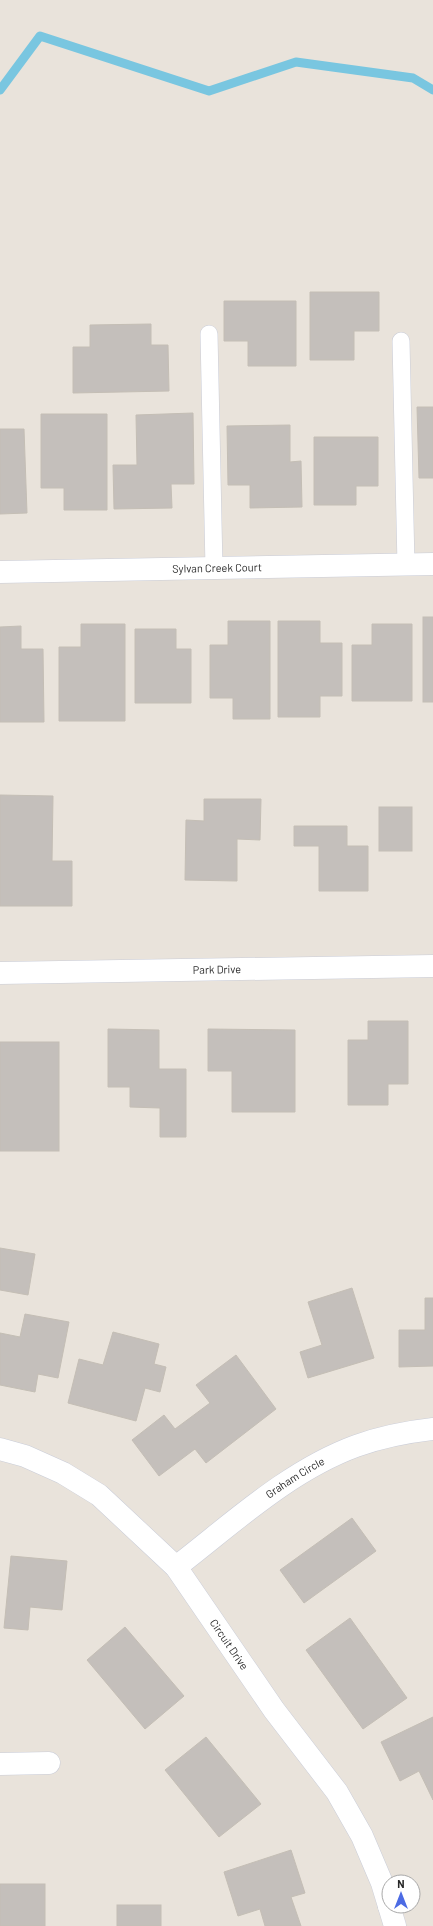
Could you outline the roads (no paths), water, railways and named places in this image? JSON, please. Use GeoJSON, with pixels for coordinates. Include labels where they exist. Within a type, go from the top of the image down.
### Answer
{"type":"FeatureCollection","features":[{"type":"Feature","properties":{"kind":"street","name":"Sylvan Creek Court"},"geometry":{"type":"LineString","coordinates":[[0,572],[433,564]]}},
{"type":"Feature","properties":{"kind":"street","name":"Park Drive"},"geometry":{"type":"LineString","coordinates":[[0,973],[433,966]]}},
{"type":"Feature","properties":{"kind":"street","name":"Graham Circle"},"geometry":{"type":"LineString","coordinates":[[176,1567],[275,1491],[315,1465],[355,1446],[397,1434],[433,1428]]}},
{"type":"Feature","properties":{"kind":"street","name":"Circuit Drive"},"geometry":{"type":"LineString","coordinates":[[0,1449],[25,1456],[63,1473],[99,1495],[176,1567],[274,1710],[337,1792],[362,1836],[381,1881]]}},
{"type":"Feature","properties":{"kind":"street"},"geometry":{"type":"LineString","coordinates":[[0,1764],[49,1763]]}},
{"type":"Feature","properties":{"kind":"street","name":"Circuit Drive"},"geometry":{"type":"LineString","coordinates":[[391,1914],[395,1926]]}},
{"type":"Feature","properties":{"kind":"lane"},"geometry":{"type":"LineString","coordinates":[[209,334],[214,568]]}},
{"type":"Feature","properties":{"kind":"lane"},"geometry":{"type":"LineString","coordinates":[[402,341],[406,565]]}},
{"type":"Feature","properties":{"kind":"waterway"},"geometry":{"type":"LineString","coordinates":[[0,90],[40,36],[209,91],[296,62],[413,78],[433,90]]}}]}
